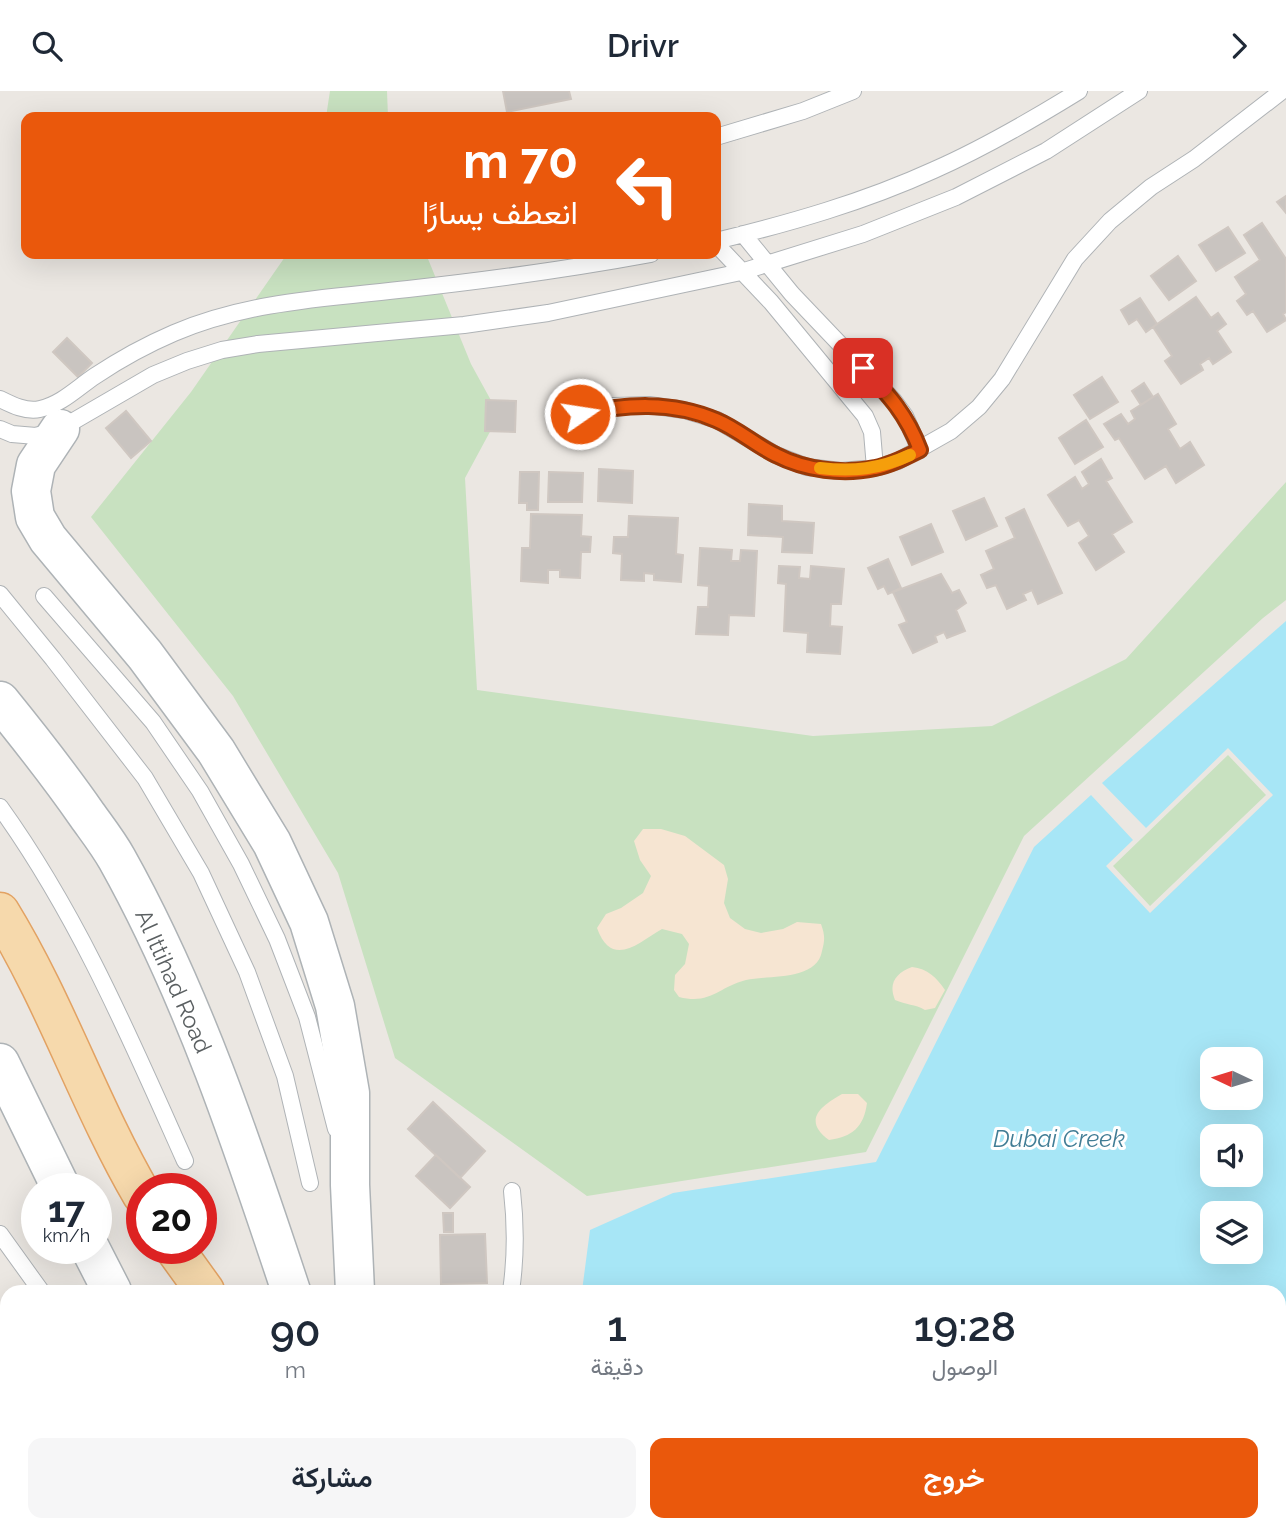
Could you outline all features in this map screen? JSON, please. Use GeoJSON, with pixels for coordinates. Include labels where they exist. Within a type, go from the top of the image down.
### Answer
{"type":"FeatureCollection","features":[{"type":"Feature","properties":{"kind":"main road"},"geometry":{"type":"LineString","coordinates":[[60,429],[36,465],[31,491],[35,517],[48,539],[145,655],[216,751],[272,843],[309,922],[335,1006],[350,1093],[350,1185],[355,1285]]}},
{"type":"Feature","properties":{"kind":"main road","name":"Al Ittihad Road"},"geometry":{"type":"LineString","coordinates":[[0,701],[62,779],[116,857],[152,929],[201,1039],[244,1150],[290,1285]]}},
{"type":"Feature","properties":{"kind":"main road"},"geometry":{"type":"LineString","coordinates":[[0,912],[62,1027],[103,1121],[130,1173]]}},
{"type":"Feature","properties":{"kind":"main road"},"geometry":{"type":"LineString","coordinates":[[0,1063],[54,1173]]}},
{"type":"Feature","properties":{"kind":"main road"},"geometry":{"type":"LineString","coordinates":[[98,1264],[109,1285]]}},
{"type":"Feature","properties":{"kind":"main road"},"geometry":{"type":"LineString","coordinates":[[186,1264],[201,1285]]}},
{"type":"Feature","properties":{"kind":"lane"},"geometry":{"type":"LineString","coordinates":[[721,136],[803,111],[853,91]]}},
{"type":"Feature","properties":{"kind":"lane"},"geometry":{"type":"LineString","coordinates":[[721,242],[839,207],[933,171],[1023,126],[1079,91]]}},
{"type":"Feature","properties":{"kind":"lane"},"geometry":{"type":"LineString","coordinates":[[0,429],[12,435],[36,436],[60,429],[153,375],[222,351],[258,344],[464,325],[548,313],[741,272],[863,234],[956,197],[1046,151],[1139,91]]}},
{"type":"Feature","properties":{"kind":"lane"},"geometry":{"type":"LineString","coordinates":[[580,414],[614,406],[649,405],[684,410],[717,420],[776,455],[807,467],[841,471],[875,468],[920,450],[961,423],[1003,379],[1075,259],[1111,221],[1150,187],[1194,159],[1282,91]]}},
{"type":"Feature","properties":{"kind":"lane"},"geometry":{"type":"LineString","coordinates":[[743,235],[792,294],[894,401],[914,433],[920,450]]}},
{"type":"Feature","properties":{"kind":"lane"},"geometry":{"type":"LineString","coordinates":[[721,249],[771,302],[865,416],[874,441],[875,468]]}},
{"type":"Feature","properties":{"kind":"lane"},"geometry":{"type":"LineString","coordinates":[[0,399],[16,407],[38,409],[60,402],[95,376],[144,347],[216,317],[260,306],[469,282],[618,259]]}},
{"type":"Feature","properties":{"kind":"lane"},"geometry":{"type":"LineString","coordinates":[[0,594],[145,778],[201,873],[247,972],[285,1076],[310,1182]]}},
{"type":"Feature","properties":{"kind":"lane"},"geometry":{"type":"LineString","coordinates":[[44,596],[153,722],[200,791],[241,864],[277,939],[307,1017],[350,1185]]}},
{"type":"Feature","properties":{"kind":"lane"},"geometry":{"type":"LineString","coordinates":[[0,807],[52,885],[97,965],[185,1161]]}},
{"type":"Feature","properties":{"kind":"lane"},"geometry":{"type":"LineString","coordinates":[[512,1191],[516,1248],[512,1285]]}},
{"type":"Feature","properties":{"kind":"lane"},"geometry":{"type":"LineString","coordinates":[[0,1234],[37,1285]]}},
{"type":"Feature","properties":{"kind":"green space"},"geometry":{"type":"Polygon","coordinates":[[[330,91],[387,91],[388,112],[327,112],[330,91]]]}},
{"type":"Feature","properties":{"kind":"green space"},"geometry":{"type":"Polygon","coordinates":[[[284,259],[428,259],[471,364],[499,415],[465,478],[477,690],[813,736],[992,726],[1126,659],[1286,482],[1286,600],[1024,836],[866,1152],[587,1196],[395,1058],[338,873],[233,696],[91,517],[191,392],[284,259]]]}},
{"type":"Feature","properties":{"kind":"green space"},"geometry":{"type":"Polygon","coordinates":[[[1228,755],[1266,795],[1150,906],[1113,866],[1228,755]]]}},
{"type":"Feature","properties":{"kind":"sand"},"geometry":{"type":"Polygon","coordinates":[[[643,829],[661,829],[685,836],[724,865],[728,879],[724,903],[730,918],[745,929],[761,933],[783,929],[797,922],[821,924],[824,941],[818,961],[802,972],[746,980],[707,997],[690,999],[679,997],[674,990],[675,975],[685,964],[689,944],[682,934],[662,929],[635,946],[618,950],[610,947],[597,928],[606,914],[621,908],[643,893],[651,876],[640,860],[634,841],[643,829]]]}},
{"type":"Feature","properties":{"kind":"sand"},"geometry":{"type":"Polygon","coordinates":[[[912,967],[931,974],[945,990],[935,1008],[925,1010],[895,1000],[892,989],[895,979],[912,967]]]}},
{"type":"Feature","properties":{"kind":"sand"},"geometry":{"type":"Polygon","coordinates":[[[842,1094],[858,1094],[867,1103],[865,1111],[856,1129],[829,1140],[821,1133],[816,1120],[827,1103],[842,1094]]]}},
{"type":"Feature","properties":{"kind":"water","name":"Dubai Creek"},"geometry":{"type":"Polygon","coordinates":[[[1286,621],[1286,1285],[583,1285],[590,1230],[673,1193],[876,1162],[1034,847],[1091,795],[1133,840],[1106,866],[1150,913],[1273,795],[1228,748],[1146,828],[1102,783],[1286,621]]]}},
{"type":"Feature","properties":{"kind":"building"},"geometry":{"type":"Polygon","coordinates":[[[503,91],[569,91],[571,99],[507,112],[503,91]]]}},
{"type":"Feature","properties":{"kind":"building"},"geometry":{"type":"Polygon","coordinates":[[[1286,196],[1286,213],[1277,202],[1286,196]]]}},
{"type":"Feature","properties":{"kind":"building"},"geometry":{"type":"Polygon","coordinates":[[[1262,223],[1286,259],[1286,312],[1283,314],[1286,320],[1267,332],[1253,311],[1247,315],[1237,301],[1246,294],[1235,277],[1260,260],[1244,235],[1262,223]]]}},
{"type":"Feature","properties":{"kind":"building"},"geometry":{"type":"Polygon","coordinates":[[[1228,227],[1245,253],[1216,271],[1199,245],[1228,227]]]}},
{"type":"Feature","properties":{"kind":"building"},"geometry":{"type":"Polygon","coordinates":[[[1178,256],[1196,281],[1169,300],[1151,276],[1178,256]]]}},
{"type":"Feature","properties":{"kind":"building"},"geometry":{"type":"Polygon","coordinates":[[[1196,297],[1211,318],[1218,313],[1226,324],[1217,331],[1231,352],[1213,364],[1209,358],[1200,364],[1203,370],[1181,384],[1165,361],[1172,356],[1153,327],[1196,297]]]}},
{"type":"Feature","properties":{"kind":"building"},"geometry":{"type":"Polygon","coordinates":[[[1140,298],[1157,324],[1146,332],[1137,319],[1129,324],[1121,310],[1140,298]]]}},
{"type":"Feature","properties":{"kind":"building"},"geometry":{"type":"Polygon","coordinates":[[[67,338],[92,363],[78,377],[53,352],[67,338]]]}},
{"type":"Feature","properties":{"kind":"building"},"geometry":{"type":"Polygon","coordinates":[[[1102,377],[1118,402],[1090,419],[1074,395],[1102,377]]]}},
{"type":"Feature","properties":{"kind":"building"},"geometry":{"type":"Polygon","coordinates":[[[1144,383],[1153,397],[1141,405],[1132,391],[1144,383]]]}},
{"type":"Feature","properties":{"kind":"building"},"geometry":{"type":"Polygon","coordinates":[[[1158,394],[1176,424],[1168,429],[1180,449],[1190,442],[1204,465],[1176,483],[1166,466],[1145,479],[1119,438],[1115,440],[1104,424],[1121,414],[1128,424],[1135,419],[1131,411],[1158,394]]]}},
{"type":"Feature","properties":{"kind":"building"},"geometry":{"type":"Polygon","coordinates":[[[486,400],[516,401],[515,432],[485,431],[486,400]]]}},
{"type":"Feature","properties":{"kind":"building"},"geometry":{"type":"Polygon","coordinates":[[[126,411],[151,441],[131,458],[106,428],[126,411]]]}},
{"type":"Feature","properties":{"kind":"building"},"geometry":{"type":"Polygon","coordinates":[[[1086,420],[1103,447],[1075,464],[1059,438],[1086,420]]]}},
{"type":"Feature","properties":{"kind":"building"},"geometry":{"type":"Polygon","coordinates":[[[1101,459],[1112,478],[1106,481],[1132,522],[1112,534],[1124,552],[1096,570],[1079,543],[1089,536],[1079,520],[1068,526],[1048,495],[1075,477],[1082,489],[1089,484],[1082,472],[1101,459]]]}},
{"type":"Feature","properties":{"kind":"building"},"geometry":{"type":"Polygon","coordinates":[[[599,469],[633,471],[632,503],[598,501],[599,469]]]}},
{"type":"Feature","properties":{"kind":"building"},"geometry":{"type":"Polygon","coordinates":[[[520,472],[539,472],[538,510],[527,510],[527,503],[519,503],[520,472]]]}},
{"type":"Feature","properties":{"kind":"building"},"geometry":{"type":"Polygon","coordinates":[[[549,472],[583,473],[582,502],[548,502],[549,472]]]}},
{"type":"Feature","properties":{"kind":"building"},"geometry":{"type":"Polygon","coordinates":[[[984,498],[997,526],[966,540],[953,511],[984,498]]]}},
{"type":"Feature","properties":{"kind":"building"},"geometry":{"type":"Polygon","coordinates":[[[749,504],[782,506],[782,521],[814,523],[812,553],[782,552],[783,537],[748,535],[749,504]]]}},
{"type":"Feature","properties":{"kind":"building"},"geometry":{"type":"Polygon","coordinates":[[[1024,509],[1062,593],[1038,604],[1032,590],[1023,594],[1026,600],[1007,609],[996,585],[987,588],[981,575],[994,569],[986,551],[1015,538],[1006,518],[1024,509]]]}},
{"type":"Feature","properties":{"kind":"building"},"geometry":{"type":"Polygon","coordinates":[[[531,514],[582,515],[581,536],[591,537],[590,552],[581,552],[580,578],[560,577],[560,570],[548,570],[548,583],[521,581],[522,548],[530,548],[531,514]]]}},
{"type":"Feature","properties":{"kind":"building"},"geometry":{"type":"Polygon","coordinates":[[[629,516],[678,518],[676,554],[683,555],[681,582],[654,580],[654,574],[644,573],[644,581],[621,580],[622,554],[613,553],[614,537],[628,537],[629,516]]]}},
{"type":"Feature","properties":{"kind":"building"},"geometry":{"type":"Polygon","coordinates":[[[931,524],[943,552],[912,565],[900,537],[931,524]]]}},
{"type":"Feature","properties":{"kind":"building"},"geometry":{"type":"Polygon","coordinates":[[[700,548],[732,550],[731,561],[740,561],[741,550],[757,551],[754,616],[729,615],[728,635],[696,634],[698,607],[708,607],[709,586],[698,585],[700,548]]]}},
{"type":"Feature","properties":{"kind":"building"},"geometry":{"type":"Polygon","coordinates":[[[888,559],[901,588],[888,594],[884,586],[878,589],[868,568],[888,559]]]}},
{"type":"Feature","properties":{"kind":"building"},"geometry":{"type":"Polygon","coordinates":[[[779,566],[800,567],[799,578],[810,579],[811,566],[844,569],[841,604],[831,604],[830,626],[842,627],[840,654],[807,652],[808,633],[784,631],[786,584],[778,583],[779,566]]]}},
{"type":"Feature","properties":{"kind":"building"},"geometry":{"type":"Polygon","coordinates":[[[941,574],[952,593],[959,590],[966,603],[956,610],[965,631],[947,638],[944,632],[935,636],[937,642],[913,653],[899,625],[907,622],[893,592],[941,574]]]}},
{"type":"Feature","properties":{"kind":"building"},"geometry":{"type":"Polygon","coordinates":[[[433,1102],[485,1151],[460,1178],[408,1129],[433,1102]]]}},
{"type":"Feature","properties":{"kind":"building"},"geometry":{"type":"Polygon","coordinates":[[[436,1155],[470,1187],[450,1208],[416,1176],[436,1155]]]}},
{"type":"Feature","properties":{"kind":"building"},"geometry":{"type":"Polygon","coordinates":[[[443,1213],[453,1213],[453,1232],[444,1232],[443,1213]]]}},
{"type":"Feature","properties":{"kind":"building"},"geometry":{"type":"Polygon","coordinates":[[[485,1234],[487,1283],[441,1284],[440,1235],[485,1234]]]}},
{"type":"Feature","properties":{"kind":"slow traffic"},"geometry":{"type":"LineString","coordinates":[[820,468],[841,471],[875,468],[910,455]]}},
{"type":"Feature","properties":{"kind":"route"},"geometry":{"type":"LineString","coordinates":[[580,414],[614,406],[649,405],[684,410],[717,420],[776,455],[807,467],[841,471],[875,468],[920,450],[905,416],[863,368]]}}]}
